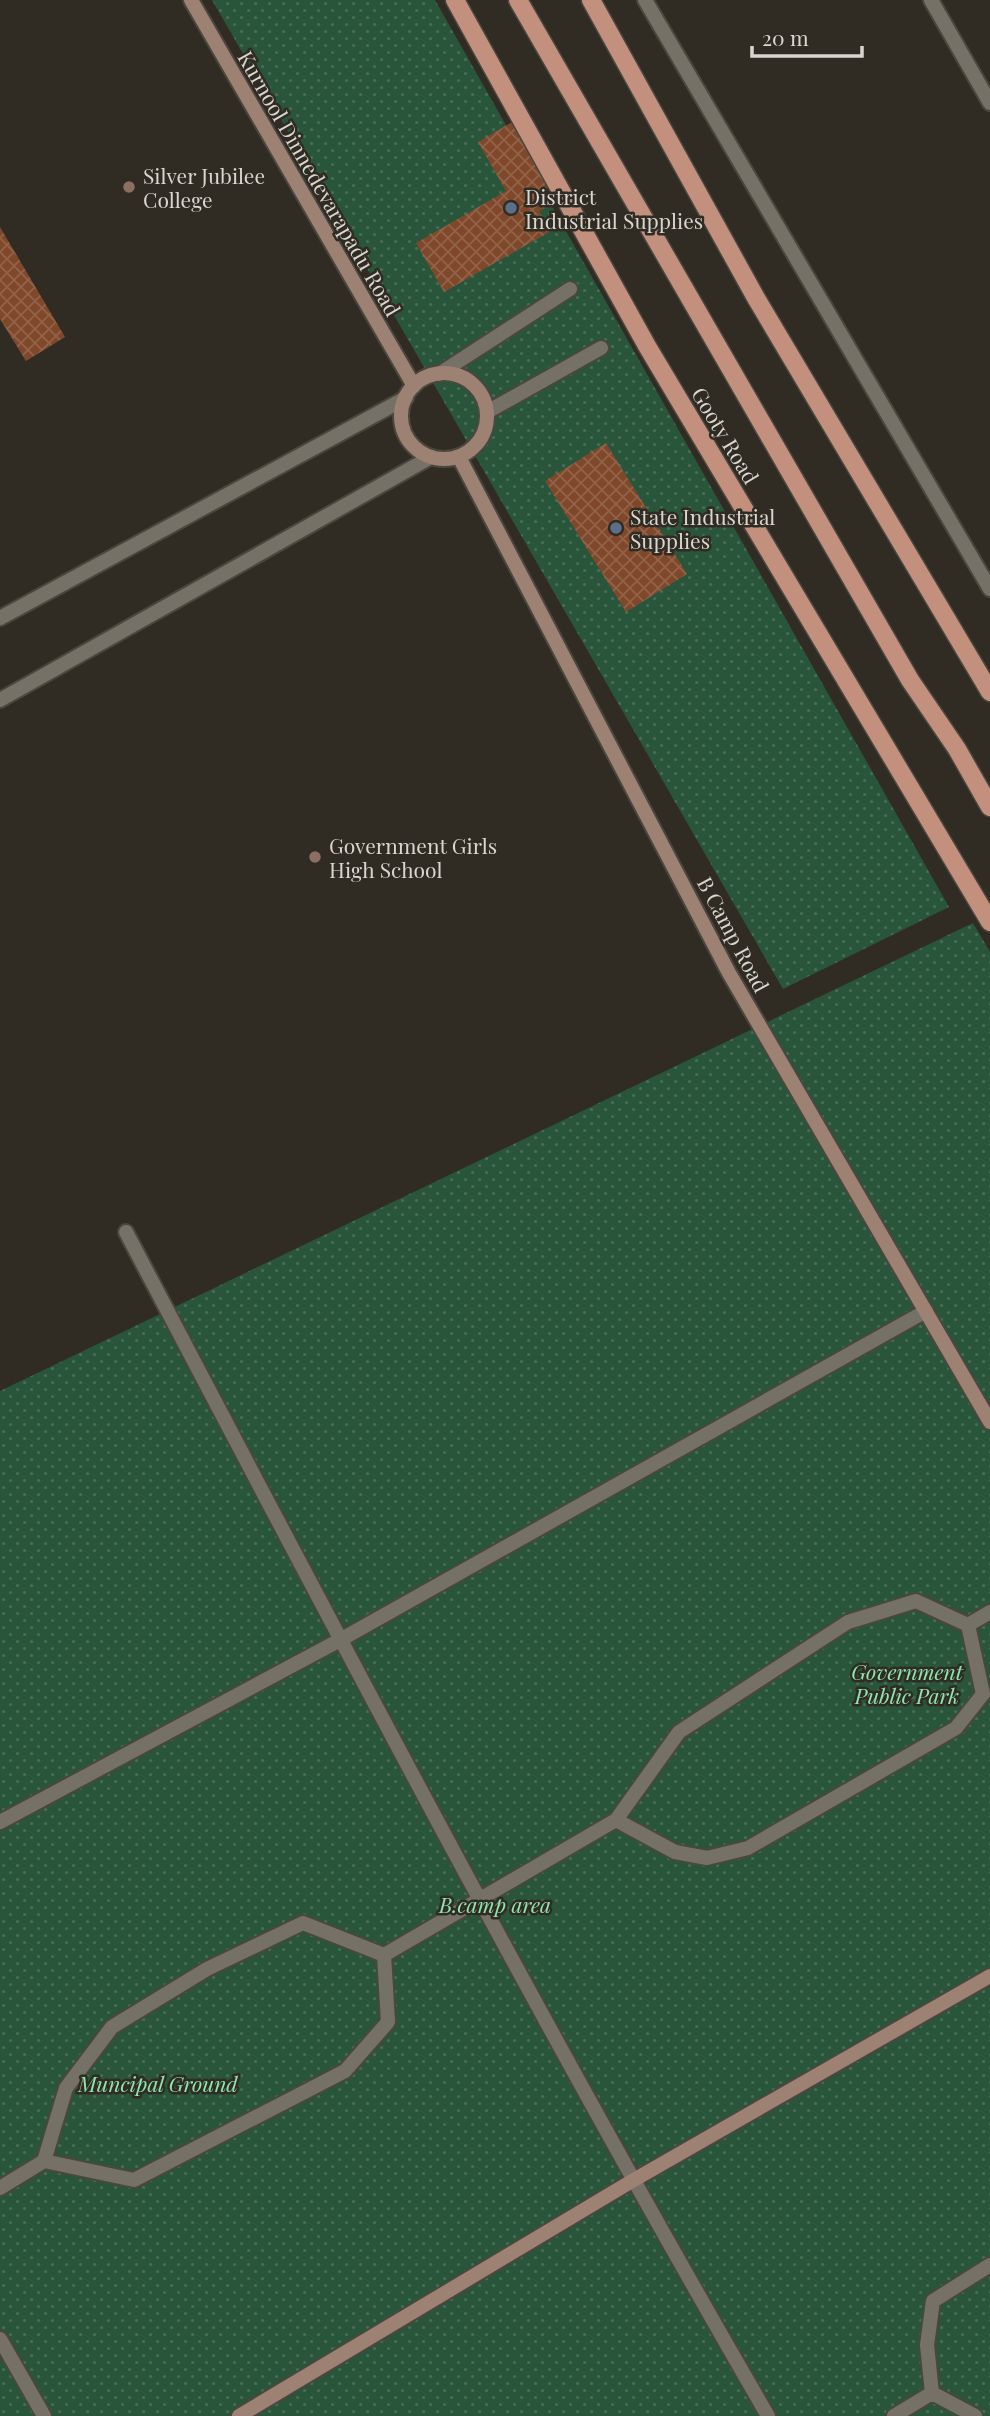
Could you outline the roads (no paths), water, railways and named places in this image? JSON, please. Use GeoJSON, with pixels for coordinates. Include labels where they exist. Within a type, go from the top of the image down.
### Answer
{"type":"FeatureCollection","features":[{"type":"Feature","properties":{"kind":"main road","name":"Kurnool Dinnedevarapadu Road"},"geometry":{"type":"LineString","coordinates":[[191,0],[410,392]]}},
{"type":"Feature","properties":{"kind":"main road","name":"Gooty Road"},"geometry":{"type":"LineString","coordinates":[[455,0],[647,346],[990,922]]}},
{"type":"Feature","properties":{"kind":"main road","name":"Gooty Road"},"geometry":{"type":"LineString","coordinates":[[518,0],[910,680],[957,749],[990,807]]}},
{"type":"Feature","properties":{"kind":"main road"},"geometry":{"type":"LineString","coordinates":[[591,0],[756,298],[990,692]]}},
{"type":"Feature","properties":{"kind":"main road"},"geometry":{"type":"LineString","coordinates":[[439,374],[453,374],[471,383],[484,399],[487,412],[481,439],[459,457],[445,460],[431,457],[408,440],[402,419],[410,392],[439,374]]}},
{"type":"Feature","properties":{"kind":"main road","name":"B Camp Road"},"geometry":{"type":"LineString","coordinates":[[459,457],[729,973],[990,1422]]}},
{"type":"Feature","properties":{"kind":"main road"},"geometry":{"type":"LineString","coordinates":[[239,2416],[632,2181],[990,1976]]}},
{"type":"Feature","properties":{"kind":"street"},"geometry":{"type":"LineString","coordinates":[[645,0],[990,589]]}},
{"type":"Feature","properties":{"kind":"street"},"geometry":{"type":"LineString","coordinates":[[931,0],[990,103]]}},
{"type":"Feature","properties":{"kind":"street"},"geometry":{"type":"LineString","coordinates":[[439,374],[570,289]]}},
{"type":"Feature","properties":{"kind":"street"},"geometry":{"type":"LineString","coordinates":[[487,412],[601,348]]}},
{"type":"Feature","properties":{"kind":"street"},"geometry":{"type":"LineString","coordinates":[[0,618],[410,392]]}},
{"type":"Feature","properties":{"kind":"street"},"geometry":{"type":"LineString","coordinates":[[0,700],[431,457]]}},
{"type":"Feature","properties":{"kind":"street"},"geometry":{"type":"LineString","coordinates":[[126,1232],[341,1640],[632,2181],[768,2416]]}},
{"type":"Feature","properties":{"kind":"street"},"geometry":{"type":"LineString","coordinates":[[0,1822],[341,1640],[926,1311]]}},
{"type":"Feature","properties":{"kind":"street"},"geometry":{"type":"LineString","coordinates":[[384,1955],[616,1820],[679,1732],[848,1622],[916,1601],[968,1625]]}},
{"type":"Feature","properties":{"kind":"street"},"geometry":{"type":"LineString","coordinates":[[968,1625],[990,1612]]}},
{"type":"Feature","properties":{"kind":"street"},"geometry":{"type":"LineString","coordinates":[[616,1820],[675,1852],[708,1858],[748,1848],[956,1728],[983,1694],[968,1625]]}},
{"type":"Feature","properties":{"kind":"street"},"geometry":{"type":"LineString","coordinates":[[0,2188],[44,2161],[66,2088],[112,2027],[147,2005],[207,1969],[303,1923],[384,1955]]}},
{"type":"Feature","properties":{"kind":"street"},"geometry":{"type":"LineString","coordinates":[[44,2161],[134,2180],[345,2071],[388,2022],[384,1955]]}},
{"type":"Feature","properties":{"kind":"street"},"geometry":{"type":"LineString","coordinates":[[932,2393],[927,2345],[933,2301],[990,2265]]}},
{"type":"Feature","properties":{"kind":"street"},"geometry":{"type":"LineString","coordinates":[[0,2339],[44,2416]]}},
{"type":"Feature","properties":{"kind":"street"},"geometry":{"type":"LineString","coordinates":[[894,2416],[932,2393]]}},
{"type":"Feature","properties":{"kind":"street"},"geometry":{"type":"LineString","coordinates":[[932,2393],[975,2416]]}},
{"type":"Feature","properties":{"kind":"place","name":"Silver Jubilee College"},"geometry":{"type":"Point","coordinates":[129,187]}},
{"type":"Feature","properties":{"kind":"place","name":"District Industrial Supplies"},"geometry":{"type":"Point","coordinates":[511,208]}},
{"type":"Feature","properties":{"kind":"place","name":"State Industrial Supplies"},"geometry":{"type":"Point","coordinates":[616,528]}},
{"type":"Feature","properties":{"kind":"place","name":"Government Girls High School"},"geometry":{"type":"Point","coordinates":[315,857]}},
{"type":"Feature","properties":{"kind":"park label","name":"Government Public Park"},"geometry":{"type":"Point","coordinates":[907,1683]}},
{"type":"Feature","properties":{"kind":"park label","name":"B.camp area"},"geometry":{"type":"Point","coordinates":[495,1904]}},
{"type":"Feature","properties":{"kind":"park label","name":"Muncipal Ground"},"geometry":{"type":"Point","coordinates":[158,2083]}}]}
